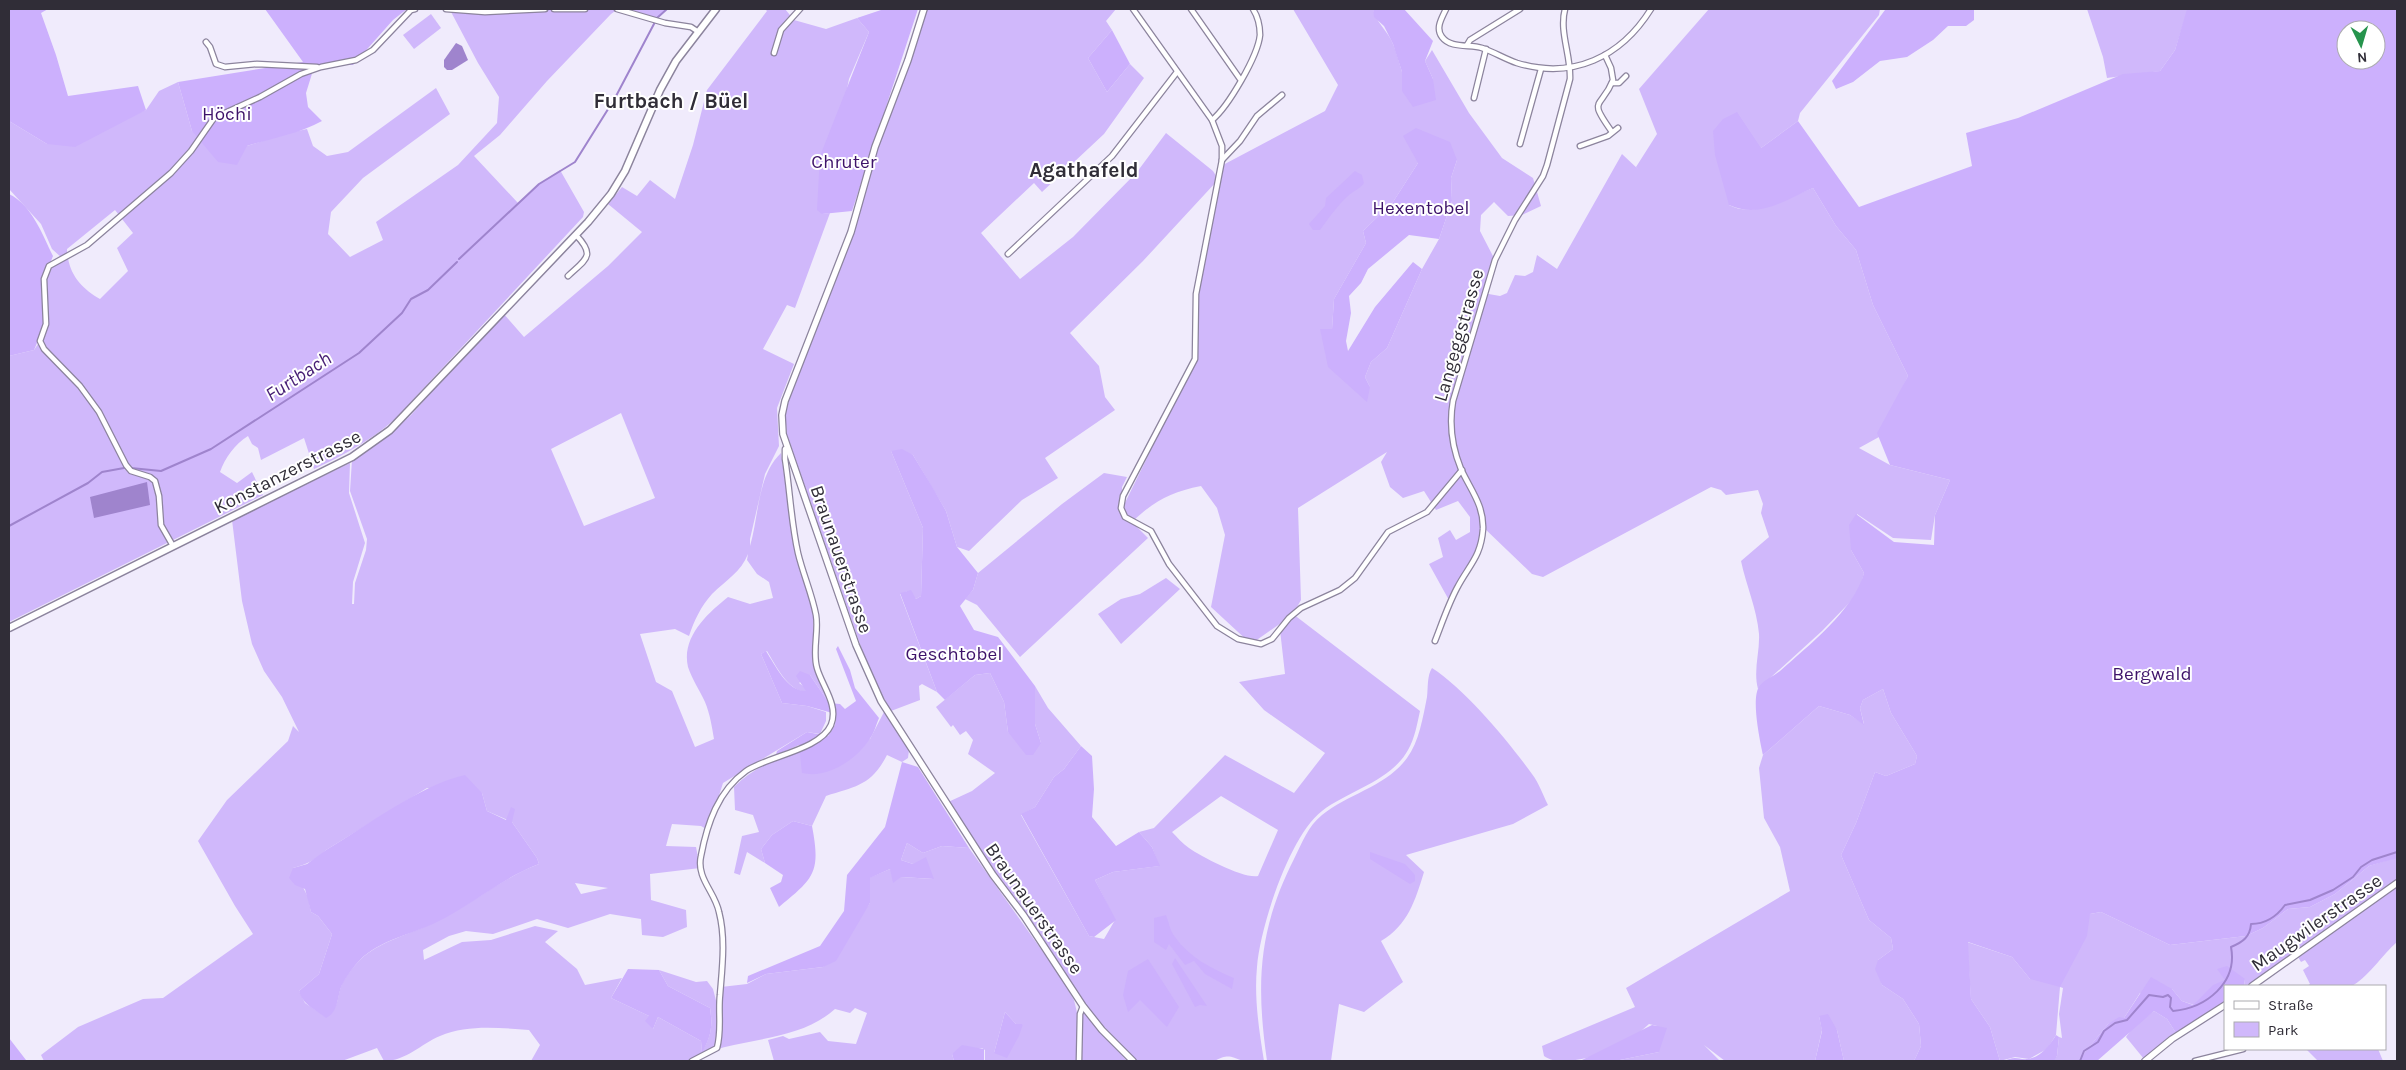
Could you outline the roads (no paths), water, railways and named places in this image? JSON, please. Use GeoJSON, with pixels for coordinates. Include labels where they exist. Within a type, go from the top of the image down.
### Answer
{"type":"FeatureCollection","features":[{"type":"Feature","properties":{"kind":"main road","name":"Konstanzerstrasse"},"geometry":{"type":"LineString","coordinates":[[9,628],[352,457],[379,439],[403,418],[576,235],[618,183],[631,161],[668,75],[697,31],[716,9]]}},
{"type":"Feature","properties":{"kind":"street"},"geometry":{"type":"LineString","coordinates":[[173,546],[162,527],[160,496],[156,481],[128,468],[95,406],[80,386],[44,349],[40,341],[46,324],[44,279],[49,266],[87,246],[172,173],[191,151],[214,118],[260,97],[301,74],[321,67],[356,60],[373,50],[411,10],[415,9]]}},
{"type":"Feature","properties":{"kind":"street"},"geometry":{"type":"LineString","coordinates":[[446,9],[485,12],[545,9]]}},
{"type":"Feature","properties":{"kind":"street"},"geometry":{"type":"LineString","coordinates":[[554,9],[585,9]]}},
{"type":"Feature","properties":{"kind":"street"},"geometry":{"type":"LineString","coordinates":[[617,9],[665,23],[691,27],[697,31]]}},
{"type":"Feature","properties":{"kind":"street"},"geometry":{"type":"LineString","coordinates":[[774,53],[781,30],[800,9]]}},
{"type":"Feature","properties":{"kind":"street","name":"Braunauerstrasse"},"geometry":{"type":"LineString","coordinates":[[924,9],[908,60],[875,147],[851,232],[785,401],[782,425],[787,448],[867,674],[881,701],[992,875],[1024,916],[1083,1006],[1097,1024],[1133,1061]]}},
{"type":"Feature","properties":{"kind":"street"},"geometry":{"type":"LineString","coordinates":[[1133,9],[1212,120],[1222,146],[1222,160],[1196,294],[1195,359],[1122,496],[1121,508],[1125,517],[1152,531],[1164,557],[1217,626],[1238,639],[1261,644],[1272,638],[1289,618],[1301,608],[1334,593],[1350,582],[1364,568],[1388,532],[1427,512],[1462,470]]}},
{"type":"Feature","properties":{"kind":"street"},"geometry":{"type":"LineString","coordinates":[[1191,9],[1240,79]]}},
{"type":"Feature","properties":{"kind":"street"},"geometry":{"type":"LineString","coordinates":[[1212,120],[1230,101],[1260,37],[1258,19],[1253,9]]}},
{"type":"Feature","properties":{"kind":"street"},"geometry":{"type":"LineString","coordinates":[[1446,9],[1439,24],[1442,36],[1451,44],[1486,49],[1512,62],[1540,68],[1570,68],[1605,55],[1631,36],[1651,9]]}},
{"type":"Feature","properties":{"kind":"street"},"geometry":{"type":"LineString","coordinates":[[1467,45],[1470,40],[1520,9]]}},
{"type":"Feature","properties":{"kind":"street"},"geometry":{"type":"LineString","coordinates":[[1565,9],[1563,24],[1570,68]]}},
{"type":"Feature","properties":{"kind":"street"},"geometry":{"type":"LineString","coordinates":[[206,42],[210,47],[216,64],[225,67],[257,64],[321,67]]}},
{"type":"Feature","properties":{"kind":"street"},"geometry":{"type":"LineString","coordinates":[[1474,98],[1486,49]]}},
{"type":"Feature","properties":{"kind":"street"},"geometry":{"type":"LineString","coordinates":[[1605,55],[1613,74],[1612,83],[1598,102],[1598,106],[1600,114],[1612,132]]}},
{"type":"Feature","properties":{"kind":"street"},"geometry":{"type":"LineString","coordinates":[[1520,144],[1540,68]]}},
{"type":"Feature","properties":{"kind":"street","name":"Langeggstrasse"},"geometry":{"type":"LineString","coordinates":[[1435,641],[1458,586],[1476,560],[1481,546],[1483,527],[1480,505],[1462,470],[1452,437],[1453,401],[1495,260],[1514,220],[1543,176],[1570,79],[1570,68]]}},
{"type":"Feature","properties":{"kind":"street"},"geometry":{"type":"LineString","coordinates":[[1008,254],[1112,156],[1177,72]]}},
{"type":"Feature","properties":{"kind":"street"},"geometry":{"type":"LineString","coordinates":[[1612,83],[1619,83],[1626,76]]}},
{"type":"Feature","properties":{"kind":"street"},"geometry":{"type":"LineString","coordinates":[[1222,160],[1240,141],[1257,116],[1282,95]]}},
{"type":"Feature","properties":{"kind":"street"},"geometry":{"type":"LineString","coordinates":[[1580,146],[1608,136],[1618,128]]}},
{"type":"Feature","properties":{"kind":"street"},"geometry":{"type":"LineString","coordinates":[[568,276],[588,256],[588,249],[576,235]]}},
{"type":"Feature","properties":{"kind":"street"},"geometry":{"type":"LineString","coordinates":[[692,1061],[717,1048],[721,1022],[719,1002],[722,970],[721,921],[718,906],[703,880],[700,862],[712,816],[724,794],[742,775],[759,764],[814,742],[827,731],[832,719],[831,700],[816,664],[817,618],[796,542],[785,459],[785,449],[787,448]]}},
{"type":"Feature","properties":{"kind":"street","name":"Maugwilerstrasse"},"geometry":{"type":"LineString","coordinates":[[2253,985],[2397,883]]}},
{"type":"Feature","properties":{"kind":"street"},"geometry":{"type":"LineString","coordinates":[[1079,1061],[1080,1014],[1083,1006]]}},
{"type":"Feature","properties":{"kind":"street"},"geometry":{"type":"LineString","coordinates":[[2145,1061],[2172,1039],[2224,1006]]}},
{"type":"Feature","properties":{"kind":"street"},"geometry":{"type":"LineString","coordinates":[[2195,1061],[2239,1050]]}},
{"type":"Feature","properties":{"kind":"waterway","name":"Furtbach"},"geometry":{"type":"LineString","coordinates":[[657,18],[667,9]]}},
{"type":"Feature","properties":{"kind":"waterway","name":"Furtbach"},"geometry":{"type":"LineString","coordinates":[[459,259],[539,184],[575,162],[615,98],[655,22]]}},
{"type":"Feature","properties":{"kind":"waterway","name":"Furtbach"},"geometry":{"type":"LineString","coordinates":[[131,468],[161,471],[211,449],[359,353],[402,313],[411,299],[428,290],[457,262]]}},
{"type":"Feature","properties":{"kind":"waterway","name":"Furtbach"},"geometry":{"type":"LineString","coordinates":[[9,526],[88,483],[102,472],[124,468]]}},
{"type":"Feature","properties":{"kind":"waterway"},"geometry":{"type":"LineString","coordinates":[[2080,1061],[2084,1051],[2098,1042],[2104,1031],[2115,1023],[2127,1020],[2149,995],[2163,997],[2168,995],[2171,998],[2170,1007],[2173,1011],[2197,1005],[2208,999],[2217,991],[2230,972],[2232,960],[2231,947],[2245,939],[2251,924],[2261,923],[2270,919],[2285,905],[2310,900],[2333,890],[2353,877],[2361,867],[2372,860],[2397,852]]}},
{"type":"Feature","properties":{"kind":"district","name":"Furtbach / Büel"},"geometry":{"type":"Point","coordinates":[671,101]}},
{"type":"Feature","properties":{"kind":"district","name":"Agathafeld"},"geometry":{"type":"Point","coordinates":[1084,170]}},
{"type":"Feature","properties":{"kind":"park label","name":"Höchi"},"geometry":{"type":"Point","coordinates":[227,113]}},
{"type":"Feature","properties":{"kind":"park label","name":"Chruter"},"geometry":{"type":"Point","coordinates":[844,161]}},
{"type":"Feature","properties":{"kind":"park label","name":"Hexentobel"},"geometry":{"type":"Point","coordinates":[1421,207]}},
{"type":"Feature","properties":{"kind":"park label","name":"Geschtobel"},"geometry":{"type":"Point","coordinates":[954,653]}},
{"type":"Feature","properties":{"kind":"park label","name":"Bergwald"},"geometry":{"type":"Point","coordinates":[2152,673]}}]}
